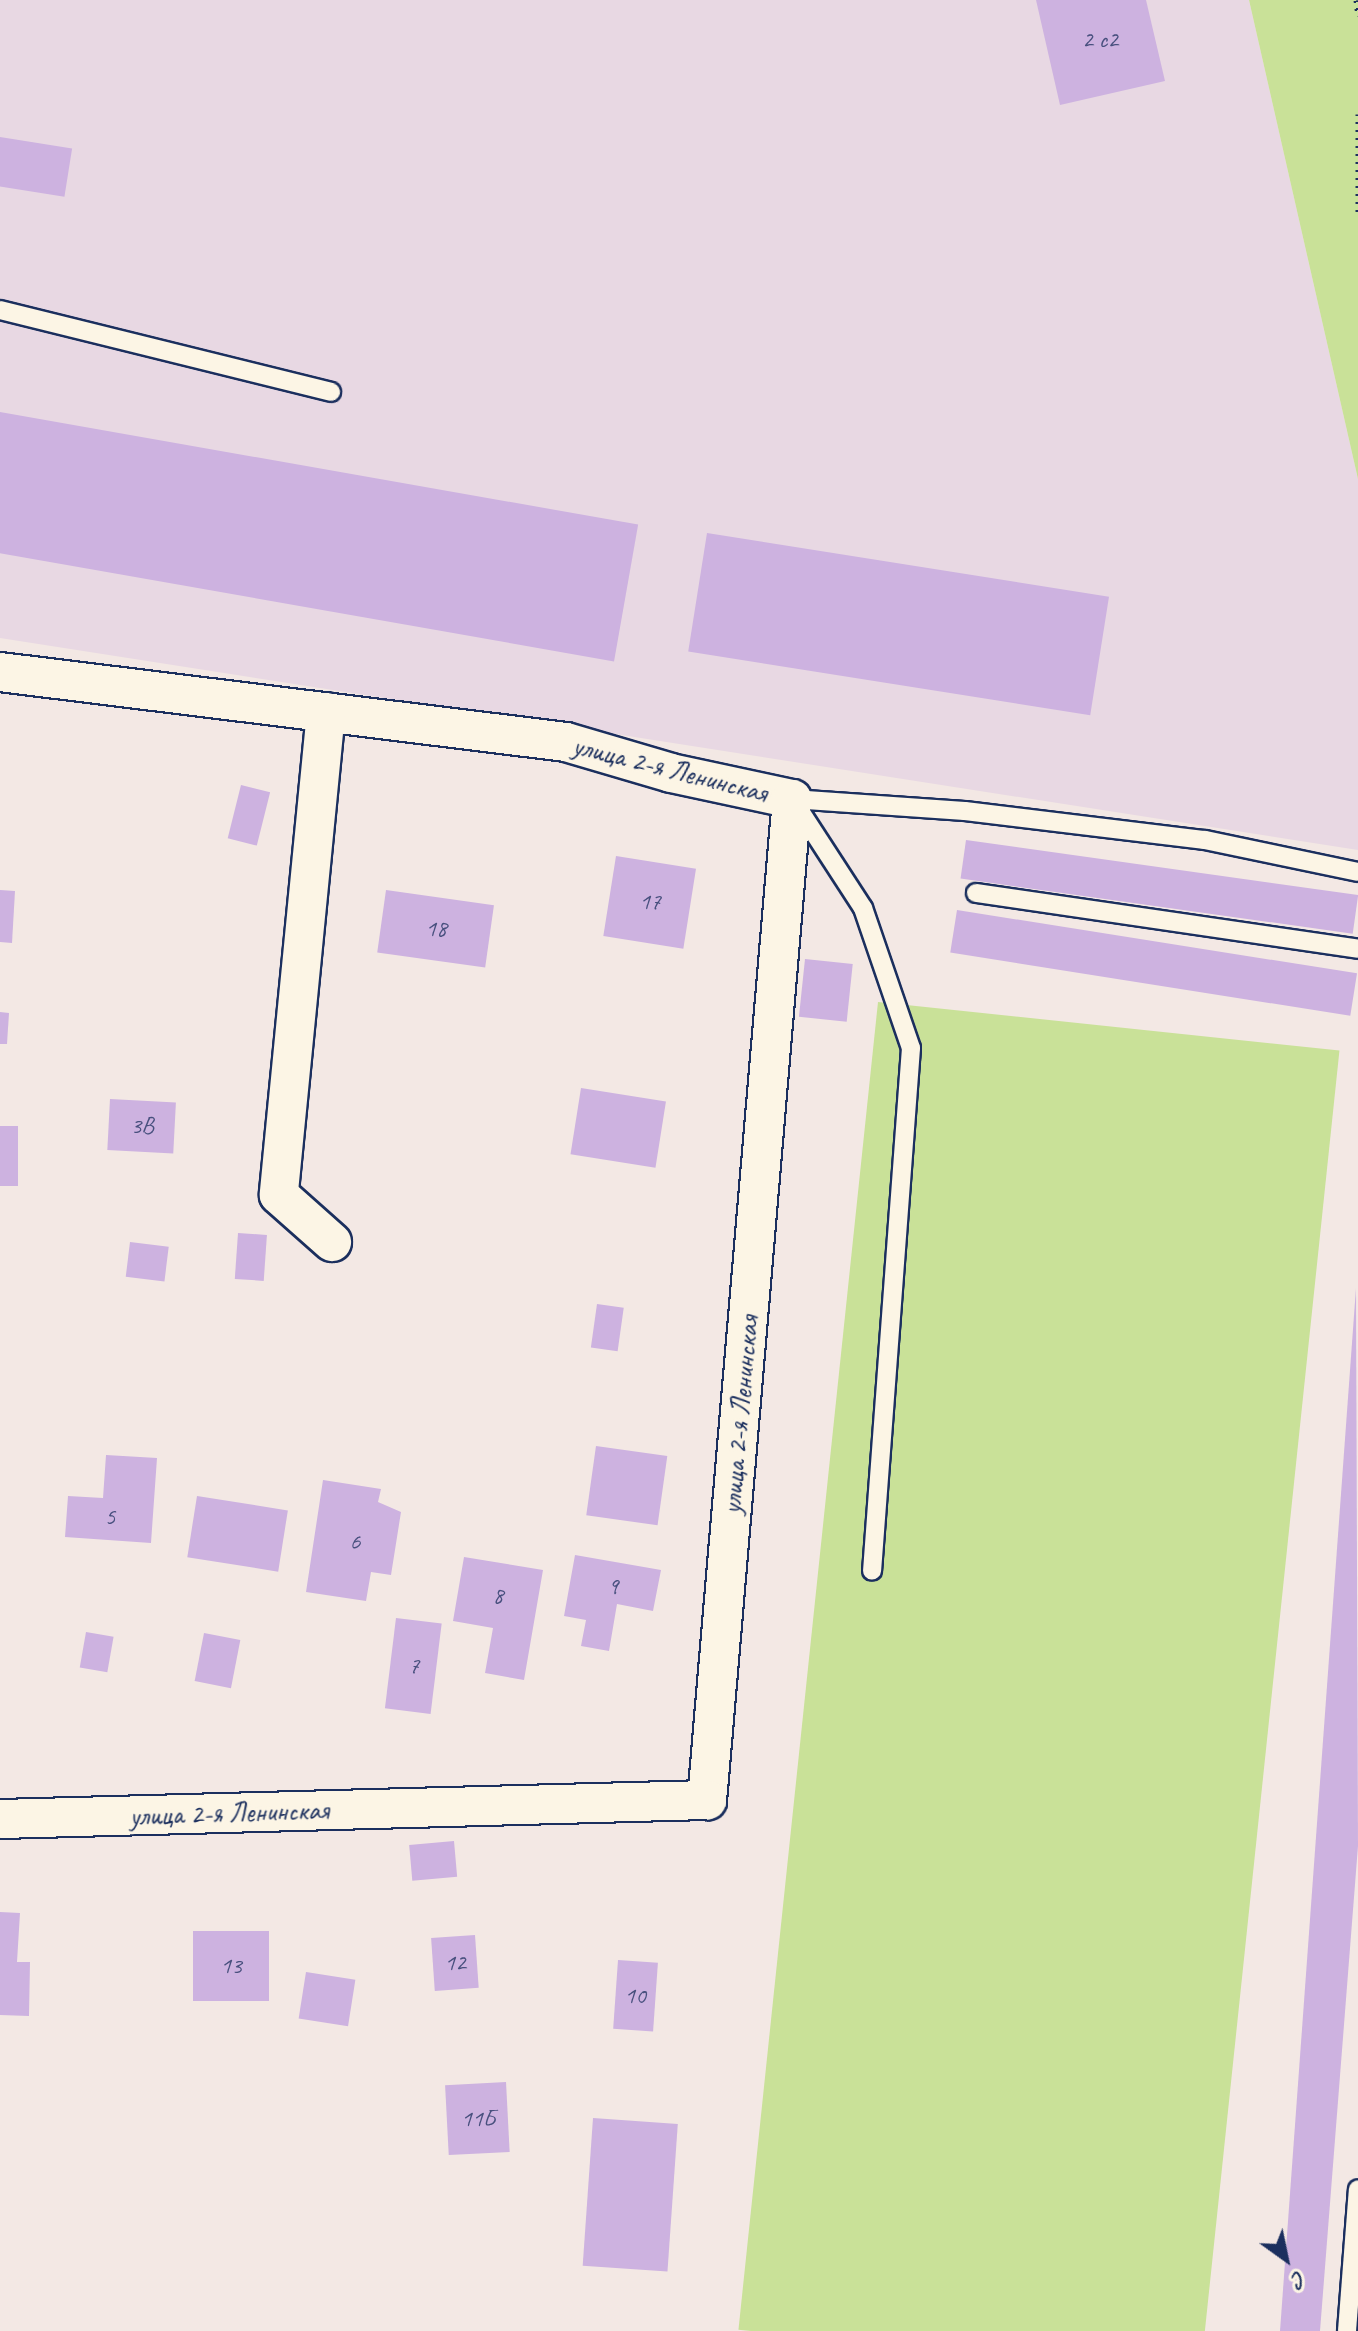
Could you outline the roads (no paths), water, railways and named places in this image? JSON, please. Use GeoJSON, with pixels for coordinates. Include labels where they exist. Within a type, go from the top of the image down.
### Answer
{"type":"FeatureCollection","features":[{"type":"Feature","properties":{"kind":"street","name":"улица 2-я Ленинская"},"geometry":{"type":"LineString","coordinates":[[0,672],[566,742],[671,773],[792,799],[707,1800],[0,1819]]}},
{"type":"Feature","properties":{"kind":"street"},"geometry":{"type":"LineString","coordinates":[[326,712],[279,1195],[332,1242]]}},
{"type":"Feature","properties":{"kind":"lane"},"geometry":{"type":"LineString","coordinates":[[0,310],[331,392]]}},
{"type":"Feature","properties":{"kind":"lane"},"geometry":{"type":"LineString","coordinates":[[792,799],[965,811],[1205,840],[1358,872]]}},
{"type":"Feature","properties":{"kind":"lane"},"geometry":{"type":"LineString","coordinates":[[792,799],[863,908],[911,1048],[872,1571]]}},
{"type":"Feature","properties":{"kind":"lane"},"geometry":{"type":"LineString","coordinates":[[976,893],[1358,949]]}},
{"type":"Feature","properties":{"kind":"lane"},"geometry":{"type":"LineString","coordinates":[[1347,2331],[1358,2189]]}}]}
